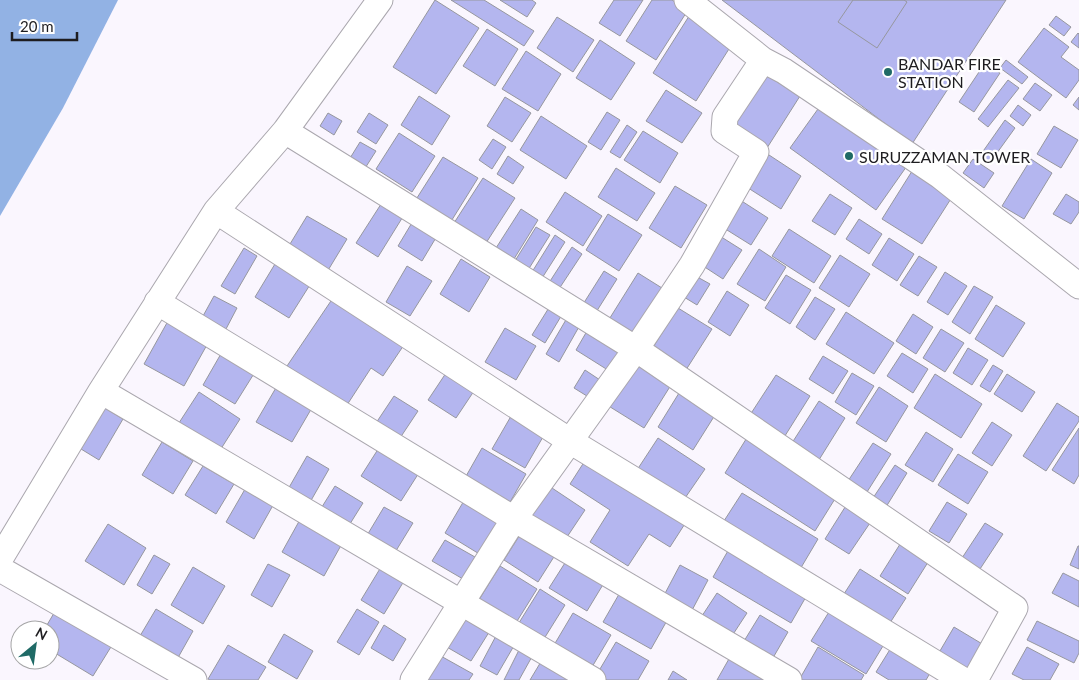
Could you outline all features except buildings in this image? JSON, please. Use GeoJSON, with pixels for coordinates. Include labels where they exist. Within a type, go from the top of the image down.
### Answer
{"type":"FeatureCollection","features":[{"type":"Feature","properties":{"kind":"street"},"geometry":{"type":"LineString","coordinates":[[0,559],[101,391],[216,211],[285,130],[380,0]]}},
{"type":"Feature","properties":{"kind":"street"},"geometry":{"type":"LineString","coordinates":[[687,0],[763,60],[784,71],[940,176],[1079,286]]}},
{"type":"Feature","properties":{"kind":"street"},"geometry":{"type":"LineString","coordinates":[[413,680],[514,519],[636,349],[692,265],[756,152],[724,131],[725,117],[763,60]]}},
{"type":"Feature","properties":{"kind":"street"},"geometry":{"type":"LineString","coordinates":[[285,130],[636,349],[1015,608],[975,680]]}},
{"type":"Feature","properties":{"kind":"street"},"geometry":{"type":"LineString","coordinates":[[216,211],[570,441],[963,680]]}},
{"type":"Feature","properties":{"kind":"street"},"geometry":{"type":"LineString","coordinates":[[157,302],[514,519],[788,680]]}},
{"type":"Feature","properties":{"kind":"street"},"geometry":{"type":"LineString","coordinates":[[101,391],[593,680]]}},
{"type":"Feature","properties":{"kind":"street"},"geometry":{"type":"LineString","coordinates":[[0,569],[194,680]]}},
{"type":"Feature","properties":{"kind":"water"},"geometry":{"type":"Polygon","coordinates":[[[0,0],[118,0],[63,108],[0,216],[0,0]]]}},
{"type":"Feature","properties":{"kind":"place","name":"BANDAR FIRE STATION"},"geometry":{"type":"Point","coordinates":[888,72]}},
{"type":"Feature","properties":{"kind":"place","name":"SURUZZAMAN TOWER"},"geometry":{"type":"Point","coordinates":[849,156]}}]}
